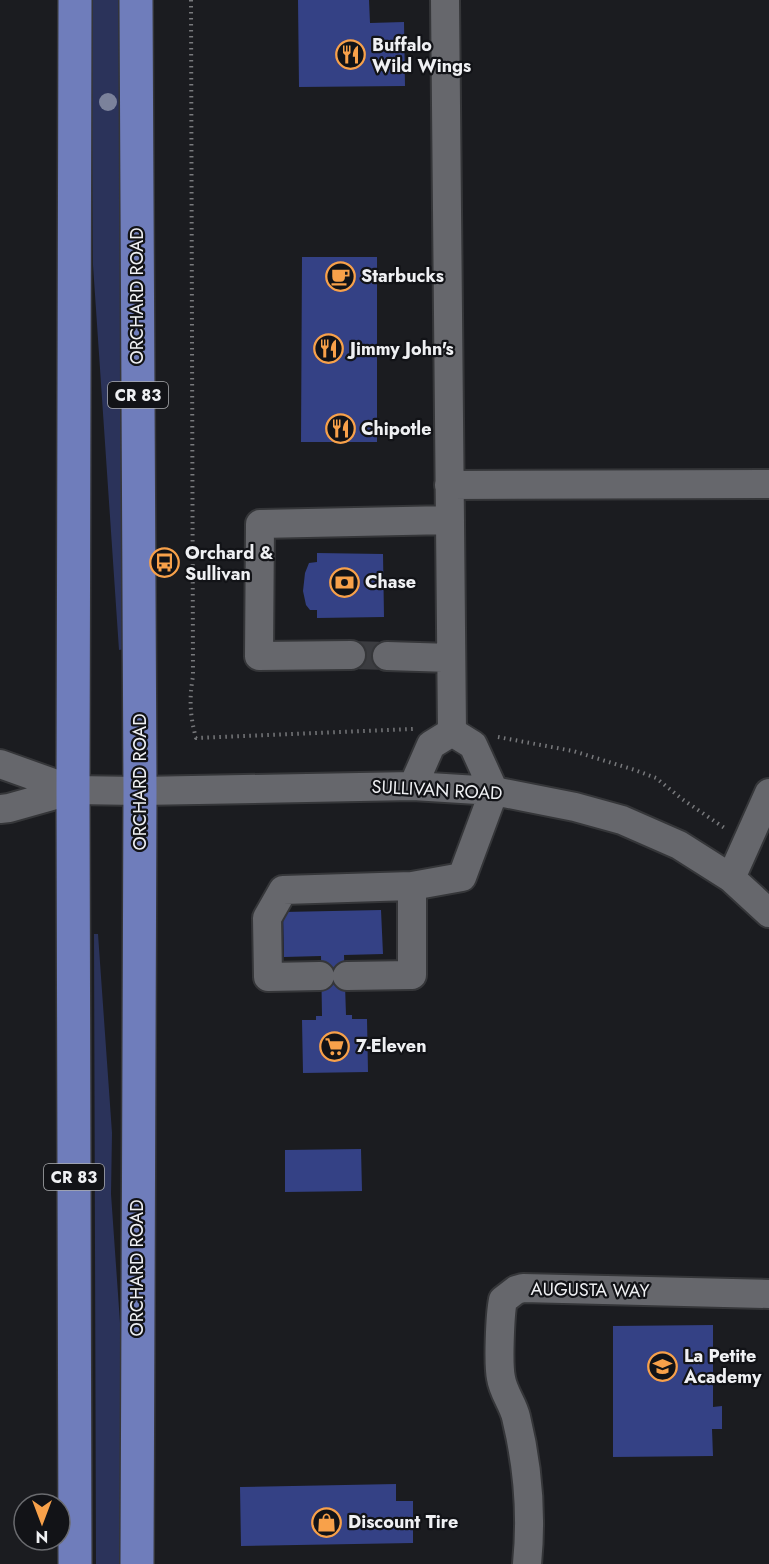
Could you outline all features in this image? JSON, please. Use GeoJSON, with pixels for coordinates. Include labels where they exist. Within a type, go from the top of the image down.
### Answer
{"type":"FeatureCollection","features":[{"type":"Feature","properties":{"kind":"main road","name":"CR 83"},"geometry":{"type":"LineString","coordinates":[[75,0],[73,790],[75,1564]]}},
{"type":"Feature","properties":{"kind":"main road","name":"ORCHARD ROAD"},"geometry":{"type":"LineString","coordinates":[[136,0],[140,791],[137,1564]]}},
{"type":"Feature","properties":{"kind":"street"},"geometry":{"type":"LineString","coordinates":[[445,0],[452,732]]}},
{"type":"Feature","properties":{"kind":"street"},"geometry":{"type":"LineString","coordinates":[[449,485],[769,484]]}},
{"type":"Feature","properties":{"kind":"street"},"geometry":{"type":"LineString","coordinates":[[351,655],[259,656],[260,524],[450,520]]}},
{"type":"Feature","properties":{"kind":"street"},"geometry":{"type":"LineString","coordinates":[[387,656],[451,658]]}},
{"type":"Feature","properties":{"kind":"street"},"geometry":{"type":"LineString","coordinates":[[412,786],[431,745],[452,732]]}},
{"type":"Feature","properties":{"kind":"street"},"geometry":{"type":"LineString","coordinates":[[412,886],[412,975],[268,977],[267,918],[283,890],[412,886],[462,877],[494,791],[472,745],[452,732]]}},
{"type":"Feature","properties":{"kind":"street","name":"SULLIVAN ROAD"},"geometry":{"type":"LineString","coordinates":[[0,764],[73,790]]}},
{"type":"Feature","properties":{"kind":"street","name":"SULLIVAN ROAD"},"geometry":{"type":"LineString","coordinates":[[0,809],[73,790],[412,786],[494,791],[575,807],[622,820],[679,845],[731,878],[769,913]]}},
{"type":"Feature","properties":{"kind":"street"},"geometry":{"type":"LineString","coordinates":[[731,878],[769,793]]}},
{"type":"Feature","properties":{"kind":"street","name":"AUGUSTA WAY"},"geometry":{"type":"LineString","coordinates":[[527,1564],[531,1515],[527,1474],[516,1416],[501,1378],[503,1300],[516,1290],[523,1288],[769,1294]]}},
{"type":"Feature","properties":{"kind":"path"},"geometry":{"type":"LineString","coordinates":[[191,0],[193,676],[189,699],[190,718],[196,738]]}},
{"type":"Feature","properties":{"kind":"shaded area"},"geometry":{"type":"Polygon","coordinates":[[[91,0],[121,0],[125,649],[119,650],[93,265],[91,0]]]}},
{"type":"Feature","properties":{"kind":"shaded area"},"geometry":{"type":"Polygon","coordinates":[[[94,934],[98,934],[112,1133],[111,1194],[125,1394],[126,1564],[96,1564],[94,934]]]}},
{"type":"Feature","properties":{"kind":"building"},"geometry":{"type":"Polygon","coordinates":[[[298,0],[369,0],[370,23],[404,22],[405,86],[299,87],[298,0]]]}},
{"type":"Feature","properties":{"kind":"building"},"geometry":{"type":"Polygon","coordinates":[[[302,257],[377,257],[377,442],[301,442],[302,257]]]}},
{"type":"Feature","properties":{"kind":"building","name":"Chase"},"geometry":{"type":"Polygon","coordinates":[[[317,553],[383,554],[384,617],[317,618],[317,610],[310,610],[306,605],[303,591],[305,573],[309,563],[317,562],[317,553]]]}},
{"type":"Feature","properties":{"kind":"building","name":"7-Eleven"},"geometry":{"type":"Polygon","coordinates":[[[381,910],[383,954],[344,955],[346,1015],[352,1015],[352,1019],[367,1019],[368,1072],[303,1073],[302,1020],[316,1020],[316,1016],[322,1016],[321,956],[284,957],[283,912],[381,910]]]}},
{"type":"Feature","properties":{"kind":"building"},"geometry":{"type":"Polygon","coordinates":[[[361,1149],[362,1191],[285,1192],[285,1150],[361,1149]]]}},
{"type":"Feature","properties":{"kind":"building","name":"La Petite Academy"},"geometry":{"type":"Polygon","coordinates":[[[713,1325],[713,1407],[722,1406],[722,1429],[712,1429],[713,1456],[613,1457],[613,1326],[713,1325]]]}},
{"type":"Feature","properties":{"kind":"building","name":"Discount Tire"},"geometry":{"type":"Polygon","coordinates":[[[396,1484],[396,1501],[413,1501],[413,1543],[241,1546],[240,1487],[396,1484]]]}},
{"type":"Feature","properties":{"kind":"tunnel"},"geometry":{"type":"LineString","coordinates":[[351,655],[387,656]]}},
{"type":"Feature","properties":{"kind":"place","name":"Buffalo Wild Wings"},"geometry":{"type":"Point","coordinates":[351,55]}},
{"type":"Feature","properties":{"kind":"place","name":"Starbucks"},"geometry":{"type":"Point","coordinates":[340,276]}},
{"type":"Feature","properties":{"kind":"place","name":"Jimmy John's"},"geometry":{"type":"Point","coordinates":[329,349]}},
{"type":"Feature","properties":{"kind":"place","name":"Chipotle"},"geometry":{"type":"Point","coordinates":[340,429]}},
{"type":"Feature","properties":{"kind":"place","name":"Orchard & Sullivan"},"geometry":{"type":"Point","coordinates":[164,563]}},
{"type":"Feature","properties":{"kind":"place","name":"Chase"},"geometry":{"type":"Point","coordinates":[344,582]}},
{"type":"Feature","properties":{"kind":"place","name":"7-Eleven"},"geometry":{"type":"Point","coordinates":[335,1046]}},
{"type":"Feature","properties":{"kind":"place","name":"La Petite Academy"},"geometry":{"type":"Point","coordinates":[663,1366]}},
{"type":"Feature","properties":{"kind":"place","name":"Discount Tire"},"geometry":{"type":"Point","coordinates":[327,1522]}}]}
